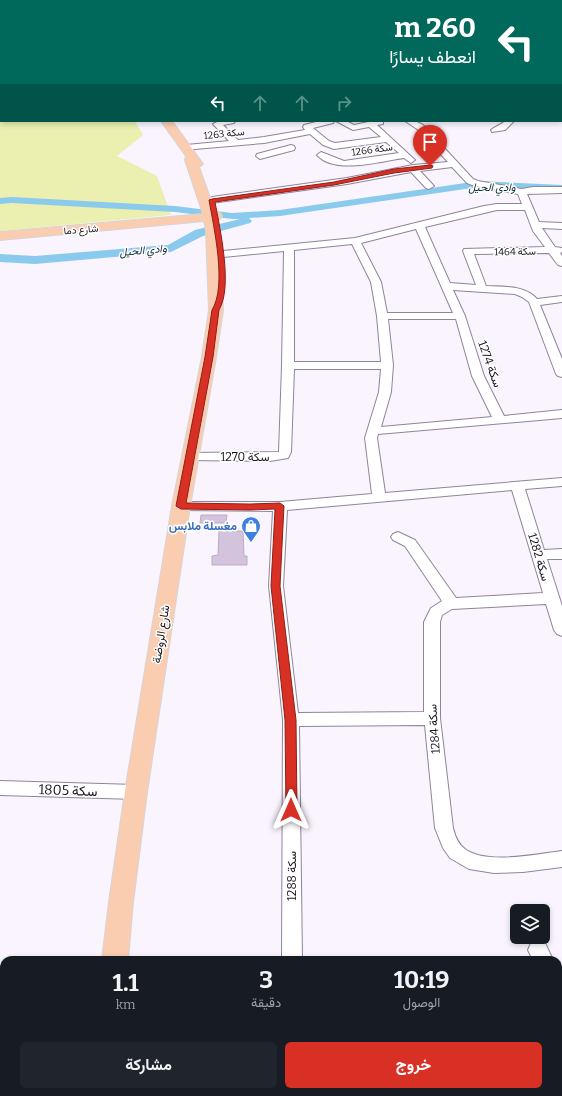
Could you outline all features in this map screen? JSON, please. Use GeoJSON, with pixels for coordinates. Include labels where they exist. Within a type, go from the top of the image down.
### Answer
{"type":"FeatureCollection","features":[{"type":"Feature","properties":{"kind":"main road","name":"شارع الروضة"},"geometry":{"type":"LineString","coordinates":[[115,956],[136,792],[181,506],[209,357],[216,310],[217,255],[212,220],[212,200],[196,160],[167,122]]}},
{"type":"Feature","properties":{"kind":"main road","name":"شارع الروضة"},"geometry":{"type":"LineString","coordinates":[[189,152],[212,220]]}},
{"type":"Feature","properties":{"kind":"main road"},"geometry":{"type":"LineString","coordinates":[[199,182],[197,187],[202,207],[190,220],[202,225],[212,220]]}},
{"type":"Feature","properties":{"kind":"main road","name":"شارع دما"},"geometry":{"type":"LineString","coordinates":[[0,236],[190,220]]}},
{"type":"Feature","properties":{"kind":"street"},"geometry":{"type":"LineString","coordinates":[[226,122],[217,124],[236,143]]}},
{"type":"Feature","properties":{"kind":"street"},"geometry":{"type":"LineString","coordinates":[[326,122],[307,127],[330,145],[339,146],[389,139]]}},
{"type":"Feature","properties":{"kind":"street"},"geometry":{"type":"LineString","coordinates":[[342,122],[351,127],[379,122]]}},
{"type":"Feature","properties":{"kind":"street"},"geometry":{"type":"LineString","coordinates":[[411,122],[420,127],[453,164],[473,183],[522,192],[561,189]]}},
{"type":"Feature","properties":{"kind":"street"},"geometry":{"type":"LineString","coordinates":[[489,122],[499,129],[509,122]]}},
{"type":"Feature","properties":{"kind":"street"},"geometry":{"type":"LineString","coordinates":[[371,124],[406,155],[429,186]]}},
{"type":"Feature","properties":{"kind":"street","name":"سكة 1263"},"geometry":{"type":"LineString","coordinates":[[189,152],[311,131]]}},
{"type":"Feature","properties":{"kind":"street"},"geometry":{"type":"LineString","coordinates":[[276,138],[299,154]]}},
{"type":"Feature","properties":{"kind":"street"},"geometry":{"type":"LineString","coordinates":[[309,144],[323,141]]}},
{"type":"Feature","properties":{"kind":"street"},"geometry":{"type":"LineString","coordinates":[[260,156],[291,148]]}},
{"type":"Feature","properties":{"kind":"street","name":"سكة 1266"},"geometry":{"type":"LineString","coordinates":[[321,155],[329,160],[340,163],[406,155]]}},
{"type":"Feature","properties":{"kind":"street","name":"سكة 1266"},"geometry":{"type":"LineString","coordinates":[[340,163],[354,180]]}},
{"type":"Feature","properties":{"kind":"street"},"geometry":{"type":"LineString","coordinates":[[212,200],[354,180],[416,168],[453,164]]}},
{"type":"Feature","properties":{"kind":"street"},"geometry":{"type":"LineString","coordinates":[[522,192],[538,231],[557,250],[562,264]]}},
{"type":"Feature","properties":{"kind":"street"},"geometry":{"type":"LineString","coordinates":[[217,255],[356,241],[484,209],[510,206],[529,207]]}},
{"type":"Feature","properties":{"kind":"street","name":"سكة 1274"},"geometry":{"type":"LineString","coordinates":[[419,225],[448,286],[460,316],[478,376],[499,418]]}},
{"type":"Feature","properties":{"kind":"street"},"geometry":{"type":"LineString","coordinates":[[535,225],[562,226]]}},
{"type":"Feature","properties":{"kind":"street"},"geometry":{"type":"LineString","coordinates":[[356,241],[376,282],[382,316],[387,365],[385,392],[373,431],[372,448],[379,498]]}},
{"type":"Feature","properties":{"kind":"street","name":"سكة 1270"},"geometry":{"type":"LineString","coordinates":[[190,457],[270,457],[283,455],[286,448],[289,248]]}},
{"type":"Feature","properties":{"kind":"street","name":"سكة 1464"},"geometry":{"type":"LineString","coordinates":[[482,288],[468,251],[557,250]]}},
{"type":"Feature","properties":{"kind":"street"},"geometry":{"type":"LineString","coordinates":[[448,286],[524,293],[530,296],[534,302],[562,374]]}},
{"type":"Feature","properties":{"kind":"street"},"geometry":{"type":"LineString","coordinates":[[534,302],[562,299]]}},
{"type":"Feature","properties":{"kind":"street"},"geometry":{"type":"LineString","coordinates":[[382,316],[460,316]]}},
{"type":"Feature","properties":{"kind":"street"},"geometry":{"type":"LineString","coordinates":[[288,366],[387,365]]}},
{"type":"Feature","properties":{"kind":"street"},"geometry":{"type":"LineString","coordinates":[[373,431],[499,418],[562,414]]}},
{"type":"Feature","properties":{"kind":"street"},"geometry":{"type":"LineString","coordinates":[[181,506],[280,506],[562,482]]}},
{"type":"Feature","properties":{"kind":"street","name":"سكة 1282"},"geometry":{"type":"LineString","coordinates":[[517,485],[562,630]]}},
{"type":"Feature","properties":{"kind":"street","name":"سكة 1288"},"geometry":{"type":"LineString","coordinates":[[280,506],[276,586],[291,720],[292,956]]}},
{"type":"Feature","properties":{"kind":"street"},"geometry":{"type":"LineString","coordinates":[[398,538],[410,543],[452,604]]}},
{"type":"Feature","properties":{"kind":"street"},"geometry":{"type":"LineString","coordinates":[[539,556],[562,554]]}},
{"type":"Feature","properties":{"kind":"street","name":"سكة 1284"},"geometry":{"type":"LineString","coordinates":[[552,598],[452,604],[438,608],[433,615],[432,718],[444,828],[449,842],[459,855],[476,864],[494,866],[562,859]]}},
{"type":"Feature","properties":{"kind":"street"},"geometry":{"type":"LineString","coordinates":[[291,720],[432,718]]}},
{"type":"Feature","properties":{"kind":"street","name":"سكة 1805"},"geometry":{"type":"LineString","coordinates":[[0,788],[136,792]]}},
{"type":"Feature","properties":{"kind":"green space"},"geometry":{"type":"Polygon","coordinates":[[[0,122],[136,122],[143,135],[117,156],[157,176],[171,215],[0,231],[0,122]]]}},
{"type":"Feature","properties":{"kind":"building"},"geometry":{"type":"Polygon","coordinates":[[[201,515],[227,515],[226,523],[200,523],[201,515]]]}},
{"type":"Feature","properties":{"kind":"building"},"geometry":{"type":"Polygon","coordinates":[[[219,531],[243,531],[244,556],[247,556],[247,565],[212,565],[212,556],[218,555],[219,531]]]}},
{"type":"Feature","properties":{"kind":"waterway","name":"وادي الحيل"},"geometry":{"type":"LineString","coordinates":[[0,201],[12,200],[175,209],[232,216],[280,213],[479,184],[562,188]]}},
{"type":"Feature","properties":{"kind":"waterway","name":"وادي الحيل"},"geometry":{"type":"LineString","coordinates":[[0,258],[35,260],[171,248],[199,233],[246,221]]}},
{"type":"Feature","properties":{"kind":"place","name":"مغسلة ملابس"},"geometry":{"type":"Point","coordinates":[251,543]}},
{"type":"Feature","properties":{"kind":"route"},"geometry":{"type":"LineString","coordinates":[[291,810],[291,720],[276,586],[280,506],[181,506],[222,282],[222,254],[212,200],[354,180],[394,171],[430,166]]}}]}
